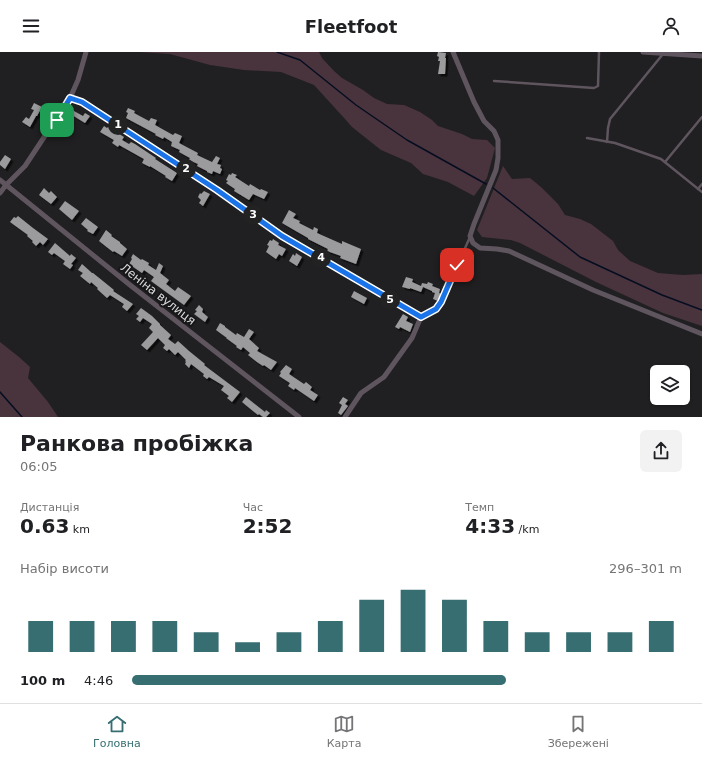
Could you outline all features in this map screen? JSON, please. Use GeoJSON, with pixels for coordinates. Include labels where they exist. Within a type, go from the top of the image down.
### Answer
{"type":"FeatureCollection","features":[{"type":"Feature","properties":{"kind":"street"},"geometry":{"type":"LineString","coordinates":[[0,193],[25,166],[70,98],[78,80],[86,52]]}},
{"type":"Feature","properties":{"kind":"street"},"geometry":{"type":"LineString","coordinates":[[453,52],[474,102],[484,121],[494,130],[498,140],[496,170],[470,236],[473,243],[480,248],[509,251],[593,290],[702,334]]}},
{"type":"Feature","properties":{"kind":"street"},"geometry":{"type":"LineString","coordinates":[[643,52],[702,56]]}},
{"type":"Feature","properties":{"kind":"street"},"geometry":{"type":"LineString","coordinates":[[70,98],[82,102],[217,190],[282,236],[421,317],[412,338],[384,377],[360,393],[345,417]]}},
{"type":"Feature","properties":{"kind":"street","name":"Леніна вулиця"},"geometry":{"type":"LineString","coordinates":[[0,180],[130,285],[299,417]]}},
{"type":"Feature","properties":{"kind":"lane"},"geometry":{"type":"LineString","coordinates":[[494,81],[594,88],[598,86],[599,52]]}},
{"type":"Feature","properties":{"kind":"lane"},"geometry":{"type":"LineString","coordinates":[[607,142],[610,119],[664,54]]}},
{"type":"Feature","properties":{"kind":"lane"},"geometry":{"type":"LineString","coordinates":[[665,162],[702,117]]}},
{"type":"Feature","properties":{"kind":"lane"},"geometry":{"type":"LineString","coordinates":[[588,138],[615,143],[661,159],[702,192]]}},
{"type":"Feature","properties":{"kind":"lane"},"geometry":{"type":"LineString","coordinates":[[698,189],[702,184]]}},
{"type":"Feature","properties":{"kind":"lane"},"geometry":{"type":"LineString","coordinates":[[421,317],[436,309],[441,302],[470,236]]}},
{"type":"Feature","properties":{"kind":"shaded area"},"geometry":{"type":"Polygon","coordinates":[[[139,52],[319,52],[322,58],[342,78],[374,98],[387,104],[404,105],[420,112],[438,126],[472,139],[487,140],[495,148],[487,178],[474,196],[448,182],[423,174],[411,163],[381,150],[352,127],[314,85],[281,72],[244,70],[210,65],[170,54],[139,52]]]}},
{"type":"Feature","properties":{"kind":"shaded area"},"geometry":{"type":"Polygon","coordinates":[[[503,166],[512,179],[530,178],[558,204],[565,215],[591,224],[613,241],[618,250],[630,261],[658,273],[683,275],[702,274],[702,326],[663,313],[596,282],[520,243],[511,240],[482,237],[477,230],[503,166]]]}},
{"type":"Feature","properties":{"kind":"shaded area"},"geometry":{"type":"Polygon","coordinates":[[[0,342],[30,367],[28,378],[48,402],[58,417],[0,417],[0,342]]]}},
{"type":"Feature","properties":{"kind":"building"},"geometry":{"type":"Polygon","coordinates":[[[438,52],[446,53],[445,74],[438,74],[440,61],[438,61],[438,52]]]}},
{"type":"Feature","properties":{"kind":"building"},"geometry":{"type":"Polygon","coordinates":[[[34,103],[42,107],[30,127],[22,122],[26,117],[29,119],[34,110],[31,109],[34,103]]]}},
{"type":"Feature","properties":{"kind":"building"},"geometry":{"type":"Polygon","coordinates":[[[128,108],[149,121],[151,118],[157,120],[155,125],[173,135],[175,133],[182,136],[179,143],[198,153],[197,155],[212,162],[216,156],[220,158],[217,164],[221,165],[220,168],[222,169],[220,174],[213,171],[212,174],[207,172],[197,166],[198,164],[189,160],[190,158],[179,152],[180,150],[171,146],[172,142],[164,137],[163,139],[155,135],[156,134],[126,118],[128,108]]]}},
{"type":"Feature","properties":{"kind":"building"},"geometry":{"type":"Polygon","coordinates":[[[74,111],[83,116],[85,113],[90,116],[85,123],[72,115],[74,111]]]}},
{"type":"Feature","properties":{"kind":"building"},"geometry":{"type":"Polygon","coordinates":[[[104,126],[124,137],[122,140],[129,144],[131,142],[135,144],[177,173],[172,181],[150,166],[142,163],[144,159],[119,145],[118,147],[112,143],[114,140],[100,132],[104,126]]]}},
{"type":"Feature","properties":{"kind":"building"},"geometry":{"type":"Polygon","coordinates":[[[5,155],[11,159],[5,169],[0,165],[0,162],[5,155]]]}},
{"type":"Feature","properties":{"kind":"building"},"geometry":{"type":"Polygon","coordinates":[[[232,173],[237,175],[235,177],[249,186],[250,184],[260,190],[261,189],[268,192],[264,199],[253,194],[249,200],[234,191],[235,189],[226,183],[228,181],[226,180],[229,174],[231,175],[232,173]]]}},
{"type":"Feature","properties":{"kind":"building"},"geometry":{"type":"Polygon","coordinates":[[[44,188],[49,193],[51,191],[57,197],[51,204],[39,195],[44,188]]]}},
{"type":"Feature","properties":{"kind":"building"},"geometry":{"type":"Polygon","coordinates":[[[204,191],[210,194],[203,206],[199,203],[201,200],[198,197],[200,193],[201,194],[204,191]]]}},
{"type":"Feature","properties":{"kind":"building"},"geometry":{"type":"Polygon","coordinates":[[[65,201],[79,211],[72,220],[59,209],[65,201]]]}},
{"type":"Feature","properties":{"kind":"building"},"geometry":{"type":"Polygon","coordinates":[[[289,210],[296,214],[293,218],[300,221],[299,223],[313,230],[314,227],[318,229],[317,233],[342,244],[342,241],[361,249],[356,264],[327,251],[328,249],[282,223],[289,210]]]}},
{"type":"Feature","properties":{"kind":"building"},"geometry":{"type":"Polygon","coordinates":[[[18,216],[48,239],[43,245],[40,242],[36,246],[27,236],[28,235],[10,222],[14,217],[16,218],[18,216]]]}},
{"type":"Feature","properties":{"kind":"building"},"geometry":{"type":"Polygon","coordinates":[[[86,218],[98,227],[93,234],[87,231],[88,230],[81,224],[86,218]]]}},
{"type":"Feature","properties":{"kind":"building"},"geometry":{"type":"Polygon","coordinates":[[[106,230],[127,249],[122,256],[114,251],[113,252],[99,241],[106,230]]]}},
{"type":"Feature","properties":{"kind":"building"},"geometry":{"type":"Polygon","coordinates":[[[273,239],[279,243],[278,245],[286,249],[282,256],[279,254],[276,259],[266,252],[269,246],[267,245],[270,240],[272,241],[273,239]]]}},
{"type":"Feature","properties":{"kind":"building"},"geometry":{"type":"Polygon","coordinates":[[[55,243],[70,256],[71,254],[76,258],[71,264],[73,265],[70,269],[63,264],[65,261],[54,253],[52,255],[48,252],[55,243]]]}},
{"type":"Feature","properties":{"kind":"building"},"geometry":{"type":"Polygon","coordinates":[[[296,253],[302,257],[297,266],[289,261],[293,254],[295,256],[296,253]]]}},
{"type":"Feature","properties":{"kind":"building"},"geometry":{"type":"Polygon","coordinates":[[[133,254],[141,260],[142,259],[149,263],[148,265],[156,270],[159,263],[163,266],[160,273],[169,280],[166,284],[175,291],[178,287],[191,296],[184,305],[151,281],[154,277],[144,270],[142,273],[129,264],[133,254]]]}},
{"type":"Feature","properties":{"kind":"building"},"geometry":{"type":"Polygon","coordinates":[[[82,264],[114,290],[113,291],[133,304],[127,311],[122,307],[124,304],[110,295],[107,298],[91,282],[90,284],[80,276],[83,273],[78,270],[82,264]]]}},
{"type":"Feature","properties":{"kind":"building"},"geometry":{"type":"Polygon","coordinates":[[[406,277],[413,279],[412,282],[421,286],[422,283],[427,284],[428,282],[433,284],[432,286],[440,289],[439,293],[441,294],[438,301],[433,299],[435,293],[423,287],[421,292],[402,287],[406,277]]]}},
{"type":"Feature","properties":{"kind":"building"},"geometry":{"type":"Polygon","coordinates":[[[354,291],[367,298],[364,304],[351,297],[354,291]]]}},
{"type":"Feature","properties":{"kind":"building"},"geometry":{"type":"Polygon","coordinates":[[[199,305],[203,309],[202,312],[208,317],[205,322],[194,314],[199,305]]]}},
{"type":"Feature","properties":{"kind":"building"},"geometry":{"type":"Polygon","coordinates":[[[141,308],[152,316],[171,335],[168,339],[175,344],[178,341],[205,364],[204,365],[240,392],[232,402],[227,398],[229,396],[221,390],[224,386],[209,377],[207,379],[203,376],[204,374],[191,364],[189,368],[185,364],[186,360],[178,352],[175,355],[169,349],[167,351],[163,348],[165,345],[158,338],[147,350],[141,345],[153,332],[149,328],[152,324],[143,318],[140,322],[136,319],[139,316],[136,314],[141,308]]]}},
{"type":"Feature","properties":{"kind":"building"},"geometry":{"type":"Polygon","coordinates":[[[403,314],[408,317],[406,321],[413,324],[410,332],[400,327],[399,329],[395,327],[403,314]]]}},
{"type":"Feature","properties":{"kind":"building"},"geometry":{"type":"Polygon","coordinates":[[[220,323],[236,335],[237,333],[244,337],[249,329],[254,332],[249,339],[259,348],[257,351],[277,362],[271,370],[248,355],[250,353],[243,347],[241,350],[236,347],[237,346],[216,330],[220,323]]]}},
{"type":"Feature","properties":{"kind":"building"},"geometry":{"type":"Polygon","coordinates":[[[286,365],[292,369],[289,374],[304,384],[306,382],[312,387],[310,390],[318,395],[314,401],[295,388],[294,390],[288,386],[290,383],[279,376],[281,373],[280,372],[286,365]]]}},
{"type":"Feature","properties":{"kind":"building"},"geometry":{"type":"Polygon","coordinates":[[[246,397],[265,412],[266,410],[270,413],[266,417],[259,414],[258,415],[242,402],[246,397]]]}},
{"type":"Feature","properties":{"kind":"building"},"geometry":{"type":"Polygon","coordinates":[[[343,397],[348,400],[345,404],[348,406],[341,415],[338,413],[342,405],[339,403],[343,397]]]}},
{"type":"Feature","properties":{"kind":"waterway"},"geometry":{"type":"LineString","coordinates":[[277,52],[300,60],[356,105],[407,140],[486,184]]}},
{"type":"Feature","properties":{"kind":"waterway"},"geometry":{"type":"LineString","coordinates":[[493,188],[580,257],[662,295],[702,310]]}},
{"type":"Feature","properties":{"kind":"waterway"},"geometry":{"type":"LineString","coordinates":[[0,392],[22,417]]}},
{"type":"Feature","properties":{"kind":"route"},"geometry":{"type":"LineString","coordinates":[[57,120],[70,98],[82,102],[217,190],[282,236],[421,317],[436,309],[441,302],[457,265]]}}]}
